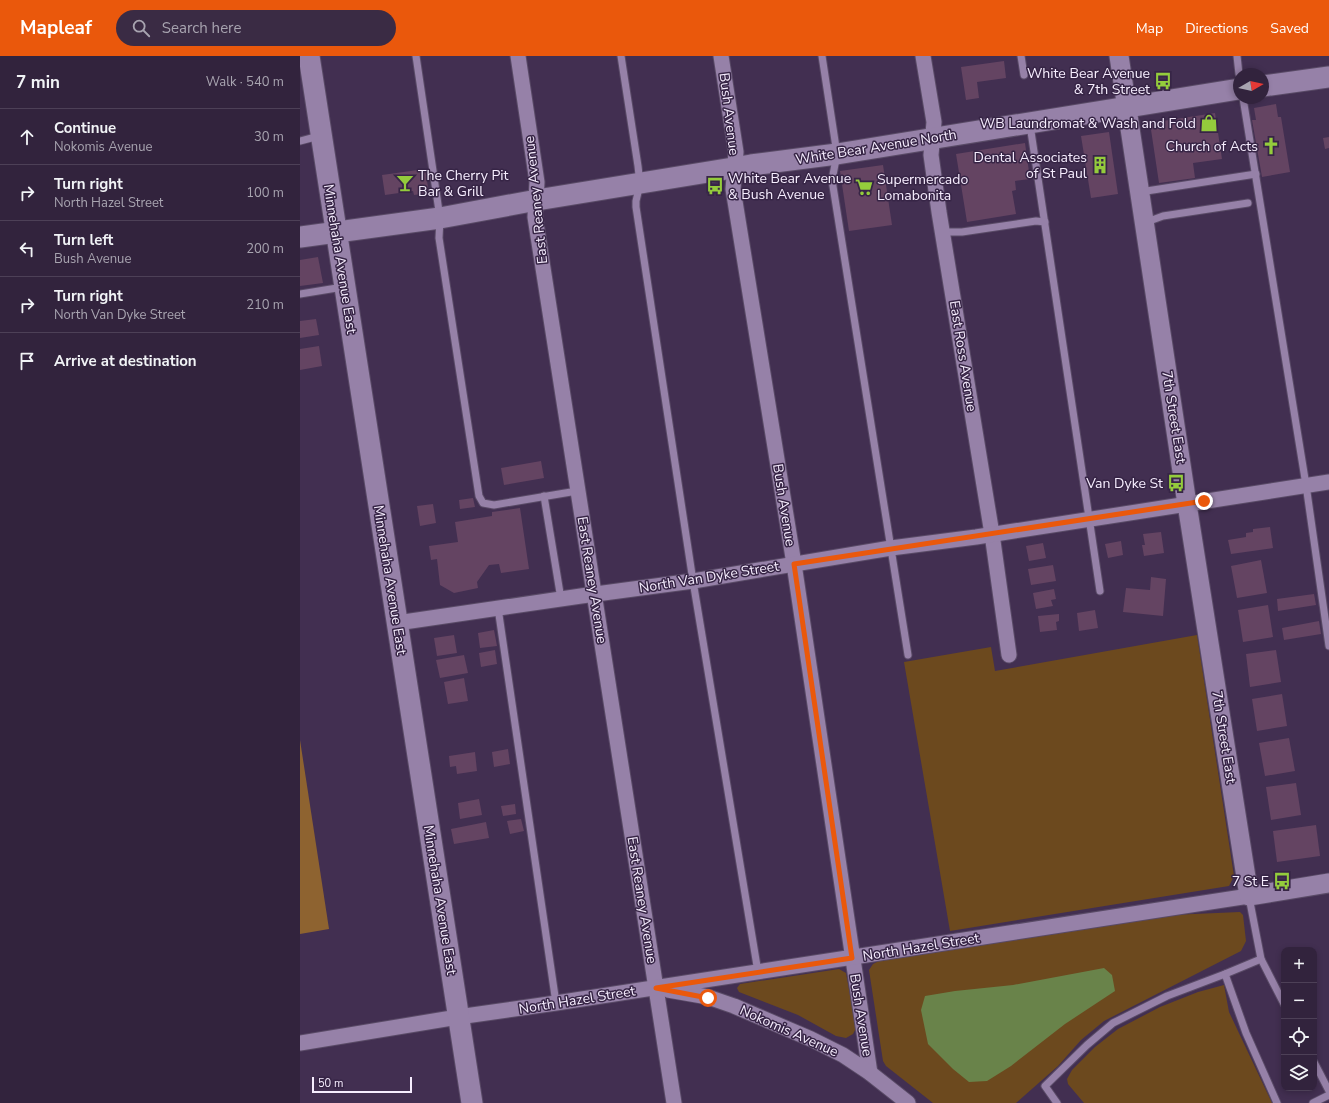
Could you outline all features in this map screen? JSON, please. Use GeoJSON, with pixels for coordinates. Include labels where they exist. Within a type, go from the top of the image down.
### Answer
{"type":"FeatureCollection","features":[{"type":"Feature","properties":{"kind":"main road","name":"Minnehaha Avenue East"},"geometry":{"type":"LineString","coordinates":[[309,56],[472,1103]]}},
{"type":"Feature","properties":{"kind":"main road"},"geometry":{"type":"LineString","coordinates":[[1269,85],[1329,77]]}},
{"type":"Feature","properties":{"kind":"main road","name":"White Bear Avenue North"},"geometry":{"type":"LineString","coordinates":[[300,237],[440,218],[537,200],[735,168],[837,154],[1233,90]]}},
{"type":"Feature","properties":{"kind":"street","name":"East Reaney Avenue"},"geometry":{"type":"LineString","coordinates":[[518,56],[537,182],[535,217],[674,1103]]}},
{"type":"Feature","properties":{"kind":"street","name":"Bush Avenue"},"geometry":{"type":"LineString","coordinates":[[721,56],[736,152],[733,189],[794,564],[870,1073]]}},
{"type":"Feature","properties":{"kind":"street","name":"East Ross Avenue"},"geometry":{"type":"LineString","coordinates":[[924,56],[934,122],[931,155],[942,232],[992,534],[1009,655]]}},
{"type":"Feature","properties":{"kind":"street","name":"7th Street East"},"geometry":{"type":"LineString","coordinates":[[1119,56],[1187,504],[1249,896]]}},
{"type":"Feature","properties":{"kind":"street","name":"North Van Dyke Street"},"geometry":{"type":"LineString","coordinates":[[397,623],[561,598],[693,581],[891,548],[992,534],[1329,482]]}},
{"type":"Feature","properties":{"kind":"street","name":"North Hazel Street"},"geometry":{"type":"LineString","coordinates":[[300,1043],[458,1017],[852,958],[1329,883]]}},
{"type":"Feature","properties":{"kind":"street","name":"Nokomis Avenue"},"geometry":{"type":"LineString","coordinates":[[656,988],[708,998],[734,1006],[811,1039],[843,1055],[870,1073],[908,1103]]}},
{"type":"Feature","properties":{"kind":"lane"},"geometry":{"type":"LineString","coordinates":[[416,56],[440,218],[439,238],[479,496],[483,503],[494,505],[578,491]]}},
{"type":"Feature","properties":{"kind":"lane"},"geometry":{"type":"LineString","coordinates":[[621,56],[640,184],[636,207],[693,581],[758,972]]}},
{"type":"Feature","properties":{"kind":"lane"},"geometry":{"type":"LineString","coordinates":[[822,56],[837,154],[832,180],[908,655]]}},
{"type":"Feature","properties":{"kind":"lane"},"geometry":{"type":"LineString","coordinates":[[1021,56],[1024,76]]}},
{"type":"Feature","properties":{"kind":"lane"},"geometry":{"type":"LineString","coordinates":[[1236,56],[1238,68]]}},
{"type":"Feature","properties":{"kind":"lane"},"geometry":{"type":"LineString","coordinates":[[1244,104],[1306,485],[1329,646]]}},
{"type":"Feature","properties":{"kind":"lane"},"geometry":{"type":"LineString","coordinates":[[1030,123],[1100,591]]}},
{"type":"Feature","properties":{"kind":"lane"},"geometry":{"type":"LineString","coordinates":[[300,142],[322,136]]}},
{"type":"Feature","properties":{"kind":"lane"},"geometry":{"type":"LineString","coordinates":[[1140,192],[1256,174]]}},
{"type":"Feature","properties":{"kind":"lane"},"geometry":{"type":"LineString","coordinates":[[1144,223],[1163,216],[1248,203]]}},
{"type":"Feature","properties":{"kind":"lane"},"geometry":{"type":"LineString","coordinates":[[942,232],[962,232],[1036,221],[1045,222]]}},
{"type":"Feature","properties":{"kind":"lane"},"geometry":{"type":"LineString","coordinates":[[300,294],[344,287]]}},
{"type":"Feature","properties":{"kind":"lane"},"geometry":{"type":"LineString","coordinates":[[544,496],[561,598]]}},
{"type":"Feature","properties":{"kind":"lane"},"geometry":{"type":"LineString","coordinates":[[498,608],[556,1003]]}},
{"type":"Feature","properties":{"kind":"lane"},"geometry":{"type":"LineString","coordinates":[[1249,896],[1261,959],[1281,998]]}},
{"type":"Feature","properties":{"kind":"lane"},"geometry":{"type":"LineString","coordinates":[[1057,1103],[1045,1086],[1087,1045],[1113,1023],[1167,996],[1261,959]]}},
{"type":"Feature","properties":{"kind":"lane"},"geometry":{"type":"LineString","coordinates":[[1225,974],[1246,1033],[1277,1103]]}},
{"type":"Feature","properties":{"kind":"lane"},"geometry":{"type":"LineString","coordinates":[[1317,1068],[1329,1091]]}},
{"type":"Feature","properties":{"kind":"lane"},"geometry":{"type":"LineString","coordinates":[[1313,1103],[1329,1096]]}},
{"type":"Feature","properties":{"kind":"shaded area"},"geometry":{"type":"Polygon","coordinates":[[[1197,635],[1234,876],[1229,886],[950,931],[904,662],[991,647],[995,671],[1197,635]]]}},
{"type":"Feature","properties":{"kind":"shaded area"},"geometry":{"type":"Polygon","coordinates":[[[300,740],[329,929],[300,934],[300,740]]]}},
{"type":"Feature","properties":{"kind":"shaded area"},"geometry":{"type":"Polygon","coordinates":[[[1240,912],[1243,915],[1246,941],[1241,951],[1104,1021],[1081,1040],[1058,1066],[1016,1103],[933,1103],[886,1066],[883,1061],[869,970],[873,964],[879,961],[1171,915],[1240,912]]]}},
{"type":"Feature","properties":{"kind":"shaded area"},"geometry":{"type":"Polygon","coordinates":[[[1104,968],[1112,975],[1115,991],[1065,1024],[1011,1066],[987,1081],[969,1082],[953,1069],[928,1044],[921,1010],[925,996],[955,991],[1013,985],[1104,968]]]}},
{"type":"Feature","properties":{"kind":"shaded area"},"geometry":{"type":"Polygon","coordinates":[[[839,969],[846,973],[856,1028],[853,1034],[846,1038],[836,1036],[798,1015],[739,992],[737,988],[740,984],[839,969]]]}},
{"type":"Feature","properties":{"kind":"shaded area"},"geometry":{"type":"Polygon","coordinates":[[[1224,985],[1229,1012],[1272,1103],[1084,1103],[1068,1084],[1067,1079],[1072,1070],[1095,1047],[1118,1029],[1160,1007],[1198,992],[1224,985]]]}},
{"type":"Feature","properties":{"kind":"building"},"geometry":{"type":"Polygon","coordinates":[[[1004,61],[1006,78],[977,82],[979,98],[966,100],[961,67],[1004,61]]]}},
{"type":"Feature","properties":{"kind":"building","name":"Church of Acts"},"geometry":{"type":"Polygon","coordinates":[[[1276,104],[1278,117],[1281,117],[1290,172],[1262,177],[1252,120],[1256,120],[1254,108],[1276,104]]]}},
{"type":"Feature","properties":{"kind":"building"},"geometry":{"type":"Polygon","coordinates":[[[1215,113],[1222,159],[1193,163],[1195,178],[1159,183],[1150,123],[1215,113]]]}},
{"type":"Feature","properties":{"kind":"building","name":"Dental Associates of St Paul"},"geometry":{"type":"Polygon","coordinates":[[[1109,132],[1118,194],[1091,198],[1081,136],[1109,132]]]}},
{"type":"Feature","properties":{"kind":"building"},"geometry":{"type":"Polygon","coordinates":[[[1329,137],[1329,148],[1325,149],[1323,138],[1329,137]]]}},
{"type":"Feature","properties":{"kind":"building"},"geometry":{"type":"Polygon","coordinates":[[[1025,143],[1030,179],[1015,181],[1016,190],[1012,191],[1016,214],[967,222],[956,154],[1025,143]]]}},
{"type":"Feature","properties":{"kind":"building","name":"Supermercado Lomabonita"},"geometry":{"type":"Polygon","coordinates":[[[883,165],[892,225],[849,231],[840,171],[883,165]]]}},
{"type":"Feature","properties":{"kind":"building","name":"The Cherry Pit Bar & Grill"},"geometry":{"type":"Polygon","coordinates":[[[425,169],[429,193],[414,195],[413,191],[385,195],[382,175],[425,169]]]}},
{"type":"Feature","properties":{"kind":"building"},"geometry":{"type":"Polygon","coordinates":[[[318,257],[323,283],[300,286],[300,260],[318,257]]]}},
{"type":"Feature","properties":{"kind":"building"},"geometry":{"type":"Polygon","coordinates":[[[316,319],[319,335],[300,338],[300,321],[316,319]]]}},
{"type":"Feature","properties":{"kind":"building"},"geometry":{"type":"Polygon","coordinates":[[[319,346],[322,366],[300,370],[300,349],[319,346]]]}},
{"type":"Feature","properties":{"kind":"building"},"geometry":{"type":"Polygon","coordinates":[[[541,461],[544,478],[504,485],[501,468],[541,461]]]}},
{"type":"Feature","properties":{"kind":"building"},"geometry":{"type":"Polygon","coordinates":[[[473,498],[475,507],[460,509],[459,500],[473,498]]]}},
{"type":"Feature","properties":{"kind":"building"},"geometry":{"type":"Polygon","coordinates":[[[433,504],[436,523],[420,526],[417,506],[433,504]]]}},
{"type":"Feature","properties":{"kind":"building"},"geometry":{"type":"Polygon","coordinates":[[[520,508],[529,569],[501,573],[499,564],[489,565],[477,582],[478,588],[454,593],[440,585],[437,559],[431,560],[429,546],[458,542],[455,522],[492,516],[492,512],[520,508]]]}},
{"type":"Feature","properties":{"kind":"building"},"geometry":{"type":"Polygon","coordinates":[[[1270,527],[1273,548],[1231,554],[1228,540],[1246,537],[1246,533],[1253,532],[1253,529],[1270,527]]]}},
{"type":"Feature","properties":{"kind":"building"},"geometry":{"type":"Polygon","coordinates":[[[1161,532],[1164,553],[1144,556],[1142,545],[1145,545],[1143,534],[1161,532]]]}},
{"type":"Feature","properties":{"kind":"building"},"geometry":{"type":"Polygon","coordinates":[[[1121,541],[1123,555],[1108,558],[1105,544],[1121,541]]]}},
{"type":"Feature","properties":{"kind":"building"},"geometry":{"type":"Polygon","coordinates":[[[1043,543],[1046,558],[1029,561],[1026,546],[1043,543]]]}},
{"type":"Feature","properties":{"kind":"building"},"geometry":{"type":"Polygon","coordinates":[[[1261,560],[1267,593],[1237,598],[1231,566],[1261,560]]]}},
{"type":"Feature","properties":{"kind":"building"},"geometry":{"type":"Polygon","coordinates":[[[1053,565],[1056,581],[1031,585],[1028,569],[1053,565]]]}},
{"type":"Feature","properties":{"kind":"building"},"geometry":{"type":"Polygon","coordinates":[[[1151,577],[1166,579],[1163,616],[1123,612],[1126,588],[1150,590],[1151,577]]]}},
{"type":"Feature","properties":{"kind":"building"},"geometry":{"type":"Polygon","coordinates":[[[1054,589],[1056,599],[1051,600],[1053,606],[1036,609],[1033,593],[1054,589]]]}},
{"type":"Feature","properties":{"kind":"building"},"geometry":{"type":"Polygon","coordinates":[[[1314,594],[1316,605],[1278,611],[1277,599],[1314,594]]]}},
{"type":"Feature","properties":{"kind":"building"},"geometry":{"type":"Polygon","coordinates":[[[1268,605],[1273,637],[1243,642],[1238,610],[1268,605]]]}},
{"type":"Feature","properties":{"kind":"building"},"geometry":{"type":"Polygon","coordinates":[[[1095,610],[1098,628],[1079,631],[1077,613],[1095,610]]]}},
{"type":"Feature","properties":{"kind":"building"},"geometry":{"type":"Polygon","coordinates":[[[1059,614],[1059,621],[1056,622],[1057,630],[1040,632],[1038,616],[1059,614]]]}},
{"type":"Feature","properties":{"kind":"building"},"geometry":{"type":"Polygon","coordinates":[[[1319,621],[1321,634],[1284,640],[1282,628],[1319,621]]]}},
{"type":"Feature","properties":{"kind":"building"},"geometry":{"type":"Polygon","coordinates":[[[494,630],[497,646],[480,648],[478,633],[494,630]]]}},
{"type":"Feature","properties":{"kind":"building"},"geometry":{"type":"Polygon","coordinates":[[[454,635],[457,653],[437,656],[434,638],[454,635]]]}},
{"type":"Feature","properties":{"kind":"building"},"geometry":{"type":"Polygon","coordinates":[[[495,650],[497,664],[481,667],[479,653],[495,650]]]}},
{"type":"Feature","properties":{"kind":"building"},"geometry":{"type":"Polygon","coordinates":[[[1276,650],[1281,682],[1250,687],[1246,654],[1276,650]]]}},
{"type":"Feature","properties":{"kind":"building"},"geometry":{"type":"Polygon","coordinates":[[[464,655],[468,673],[440,678],[436,660],[464,655]]]}},
{"type":"Feature","properties":{"kind":"building"},"geometry":{"type":"Polygon","coordinates":[[[464,678],[468,701],[448,704],[444,682],[464,678]]]}},
{"type":"Feature","properties":{"kind":"building"},"geometry":{"type":"Polygon","coordinates":[[[1282,694],[1287,726],[1257,731],[1252,699],[1282,694]]]}},
{"type":"Feature","properties":{"kind":"building"},"geometry":{"type":"Polygon","coordinates":[[[1289,738],[1295,771],[1265,776],[1259,743],[1289,738]]]}},
{"type":"Feature","properties":{"kind":"building"},"geometry":{"type":"Polygon","coordinates":[[[508,749],[510,764],[494,767],[492,752],[508,749]]]}},
{"type":"Feature","properties":{"kind":"building"},"geometry":{"type":"Polygon","coordinates":[[[475,752],[477,771],[457,774],[456,766],[450,767],[449,756],[475,752]]]}},
{"type":"Feature","properties":{"kind":"building"},"geometry":{"type":"Polygon","coordinates":[[[1296,783],[1301,815],[1271,820],[1266,787],[1296,783]]]}},
{"type":"Feature","properties":{"kind":"building"},"geometry":{"type":"Polygon","coordinates":[[[479,799],[482,815],[460,819],[458,803],[479,799]]]}},
{"type":"Feature","properties":{"kind":"building"},"geometry":{"type":"Polygon","coordinates":[[[515,804],[516,814],[503,816],[501,806],[515,804]]]}},
{"type":"Feature","properties":{"kind":"building"},"geometry":{"type":"Polygon","coordinates":[[[521,819],[524,831],[510,834],[507,821],[521,819]]]}},
{"type":"Feature","properties":{"kind":"building"},"geometry":{"type":"Polygon","coordinates":[[[486,822],[489,838],[454,844],[451,829],[486,822]]]}},
{"type":"Feature","properties":{"kind":"building"},"geometry":{"type":"Polygon","coordinates":[[[1316,825],[1320,856],[1277,862],[1273,831],[1316,825]]]}},
{"type":"Feature","properties":{"kind":"place","name":"White Bear Avenue & 7th Street"},"geometry":{"type":"Point","coordinates":[1163,81]}},
{"type":"Feature","properties":{"kind":"place","name":"WB Laundromat & Wash and Fold"},"geometry":{"type":"Point","coordinates":[1209,123]}},
{"type":"Feature","properties":{"kind":"place","name":"Church of Acts"},"geometry":{"type":"Point","coordinates":[1271,146]}},
{"type":"Feature","properties":{"kind":"place","name":"Dental Associates of St Paul"},"geometry":{"type":"Point","coordinates":[1100,165]}},
{"type":"Feature","properties":{"kind":"place","name":"The Cherry Pit Bar & Grill"},"geometry":{"type":"Point","coordinates":[405,183]}},
{"type":"Feature","properties":{"kind":"place","name":"White Bear Avenue & Bush Avenue"},"geometry":{"type":"Point","coordinates":[715,186]}},
{"type":"Feature","properties":{"kind":"place","name":"Supermercado Lomabonita"},"geometry":{"type":"Point","coordinates":[864,187]}},
{"type":"Feature","properties":{"kind":"place","name":"Van Dyke St"},"geometry":{"type":"Point","coordinates":[1176,483]}},
{"type":"Feature","properties":{"kind":"place","name":"7 St E"},"geometry":{"type":"Point","coordinates":[1282,881]}},
{"type":"Feature","properties":{"kind":"route"},"geometry":{"type":"LineString","coordinates":[[708,998],[656,988],[852,958],[794,564],[1204,501]]}}]}
